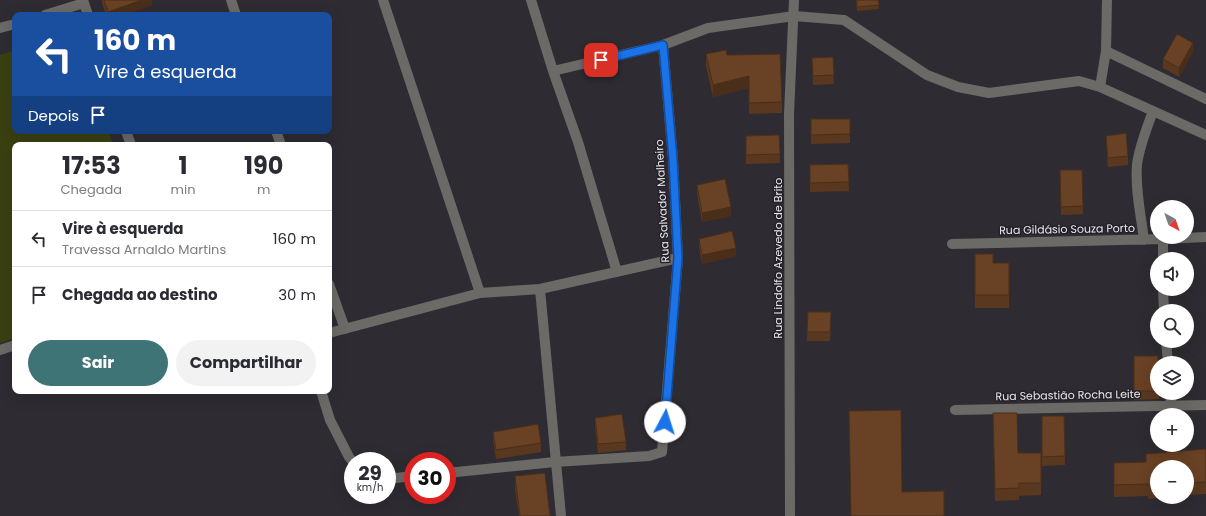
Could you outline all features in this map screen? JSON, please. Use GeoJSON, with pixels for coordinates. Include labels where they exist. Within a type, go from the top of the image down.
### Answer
{"type":"FeatureCollection","features":[{"type":"Feature","properties":{"kind":"street"},"geometry":{"type":"LineString","coordinates":[[231,0],[235,12]]}},
{"type":"Feature","properties":{"kind":"street"},"geometry":{"type":"LineString","coordinates":[[383,0],[480,293]]}},
{"type":"Feature","properties":{"kind":"street"},"geometry":{"type":"LineString","coordinates":[[531,0],[553,71],[578,142],[616,272]]}},
{"type":"Feature","properties":{"kind":"street","name":"Rua Lindolfo Azevedo de Brito"},"geometry":{"type":"LineString","coordinates":[[790,516],[789,114],[794,0]]}},
{"type":"Feature","properties":{"kind":"street"},"geometry":{"type":"LineString","coordinates":[[1100,87],[1106,51],[1107,0]]}},
{"type":"Feature","properties":{"kind":"street"},"geometry":{"type":"LineString","coordinates":[[54,12],[84,2],[87,12]]}},
{"type":"Feature","properties":{"kind":"street"},"geometry":{"type":"LineString","coordinates":[[553,71],[663,45],[708,28],[794,16],[844,20],[927,75],[958,87],[989,93],[1078,81],[1100,87],[1206,136]]}},
{"type":"Feature","properties":{"kind":"street"},"geometry":{"type":"LineString","coordinates":[[0,28],[12,25]]}},
{"type":"Feature","properties":{"kind":"street","name":"Rua Salvador Malheiro"},"geometry":{"type":"LineString","coordinates":[[555,462],[649,456],[662,452],[678,258],[673,159],[663,45]]}},
{"type":"Feature","properties":{"kind":"street"},"geometry":{"type":"LineString","coordinates":[[1106,51],[1206,99]]}},
{"type":"Feature","properties":{"kind":"street"},"geometry":{"type":"LineString","coordinates":[[1144,240],[1137,186],[1138,164],[1144,137],[1153,111]]}},
{"type":"Feature","properties":{"kind":"street","name":"Rua Gildásio Souza Porto"},"geometry":{"type":"LineString","coordinates":[[1194,238],[1206,237]]}},
{"type":"Feature","properties":{"kind":"street","name":"Rua Gildásio Souza Porto"},"geometry":{"type":"LineString","coordinates":[[952,244],[1150,240]]}},
{"type":"Feature","properties":{"kind":"street"},"geometry":{"type":"LineString","coordinates":[[332,332],[480,293],[540,289],[678,258]]}},
{"type":"Feature","properties":{"kind":"street"},"geometry":{"type":"LineString","coordinates":[[540,289],[561,516]]}},
{"type":"Feature","properties":{"kind":"street"},"geometry":{"type":"LineString","coordinates":[[332,292],[345,329]]}},
{"type":"Feature","properties":{"kind":"street"},"geometry":{"type":"LineString","coordinates":[[0,350],[12,346]]}},
{"type":"Feature","properties":{"kind":"street"},"geometry":{"type":"LineString","coordinates":[[322,394],[330,420],[346,452]]}},
{"type":"Feature","properties":{"kind":"street"},"geometry":{"type":"LineString","coordinates":[[1171,400],[1171,405]]}},
{"type":"Feature","properties":{"kind":"street","name":"Rua Sebastião Rocha Leite"},"geometry":{"type":"LineString","coordinates":[[955,410],[1206,405]]}},
{"type":"Feature","properties":{"kind":"street"},"geometry":{"type":"LineString","coordinates":[[456,472],[555,462]]}},
{"type":"Feature","properties":{"kind":"green space"},"geometry":{"type":"Polygon","coordinates":[[[12,51],[12,134],[110,134],[112,142],[12,142],[12,339],[0,343],[0,55],[12,51]]]}},
{"type":"Feature","properties":{"kind":"building"},"geometry":{"type":"Polygon","coordinates":[[[104,0],[142,0],[108,12],[104,0]]]}},
{"type":"Feature","properties":{"kind":"building"},"geometry":{"type":"Polygon","coordinates":[[[857,0],[878,0],[879,5],[857,7],[857,0]]]}},
{"type":"Feature","properties":{"kind":"building"},"geometry":{"type":"Polygon","coordinates":[[[1177,34],[1193,43],[1179,68],[1163,59],[1177,34]]]}},
{"type":"Feature","properties":{"kind":"building"},"geometry":{"type":"Polygon","coordinates":[[[726,50],[727,55],[780,54],[782,102],[749,103],[749,76],[713,85],[706,54],[726,50]]]}},
{"type":"Feature","properties":{"kind":"building"},"geometry":{"type":"Polygon","coordinates":[[[833,57],[834,75],[813,76],[812,58],[833,57]]]}},
{"type":"Feature","properties":{"kind":"building"},"geometry":{"type":"Polygon","coordinates":[[[811,119],[850,119],[850,134],[811,135],[811,119]]]}},
{"type":"Feature","properties":{"kind":"building"},"geometry":{"type":"Polygon","coordinates":[[[1126,133],[1128,156],[1108,158],[1106,136],[1126,133]]]}},
{"type":"Feature","properties":{"kind":"building"},"geometry":{"type":"Polygon","coordinates":[[[779,135],[780,154],[746,155],[746,136],[779,135]]]}},
{"type":"Feature","properties":{"kind":"building"},"geometry":{"type":"Polygon","coordinates":[[[848,164],[849,182],[810,183],[810,165],[848,164]]]}},
{"type":"Feature","properties":{"kind":"building"},"geometry":{"type":"Polygon","coordinates":[[[1060,170],[1082,170],[1083,206],[1061,207],[1060,170]]]}},
{"type":"Feature","properties":{"kind":"building"},"geometry":{"type":"Polygon","coordinates":[[[725,179],[731,207],[702,213],[697,185],[725,179]]]}},
{"type":"Feature","properties":{"kind":"building"},"geometry":{"type":"Polygon","coordinates":[[[732,231],[736,248],[702,255],[699,239],[732,231]]]}},
{"type":"Feature","properties":{"kind":"building"},"geometry":{"type":"Polygon","coordinates":[[[975,254],[993,254],[993,263],[1009,263],[1009,295],[975,295],[975,254]]]}},
{"type":"Feature","properties":{"kind":"building"},"geometry":{"type":"Polygon","coordinates":[[[808,312],[831,312],[830,332],[807,332],[808,312]]]}},
{"type":"Feature","properties":{"kind":"building"},"geometry":{"type":"Polygon","coordinates":[[[1134,356],[1150,356],[1150,391],[1134,391],[1134,356]]]}},
{"type":"Feature","properties":{"kind":"building"},"geometry":{"type":"Polygon","coordinates":[[[901,410],[902,492],[944,491],[944,516],[851,516],[849,411],[901,410]]]}},
{"type":"Feature","properties":{"kind":"building"},"geometry":{"type":"Polygon","coordinates":[[[993,413],[1017,413],[1018,453],[1041,453],[1041,483],[1019,483],[1019,488],[995,489],[993,413]]]}},
{"type":"Feature","properties":{"kind":"building"},"geometry":{"type":"Polygon","coordinates":[[[622,414],[626,442],[598,444],[595,418],[622,414]]]}},
{"type":"Feature","properties":{"kind":"building"},"geometry":{"type":"Polygon","coordinates":[[[1042,416],[1064,416],[1065,456],[1042,457],[1042,416]]]}},
{"type":"Feature","properties":{"kind":"building"},"geometry":{"type":"Polygon","coordinates":[[[538,424],[541,443],[496,450],[493,432],[538,424]]]}},
{"type":"Feature","properties":{"kind":"building"},"geometry":{"type":"Polygon","coordinates":[[[1206,449],[1206,482],[1194,483],[1194,460],[1150,460],[1150,486],[1148,486],[1148,484],[1114,485],[1114,463],[1146,462],[1146,454],[1194,452],[1194,450],[1206,449]]]}},
{"type":"Feature","properties":{"kind":"building"},"geometry":{"type":"Polygon","coordinates":[[[545,473],[550,516],[520,516],[515,476],[545,473]]]}},
{"type":"Feature","properties":{"kind":"route"},"geometry":{"type":"LineString","coordinates":[[601,60],[663,45],[673,159],[678,258],[665,422]]}}]}
